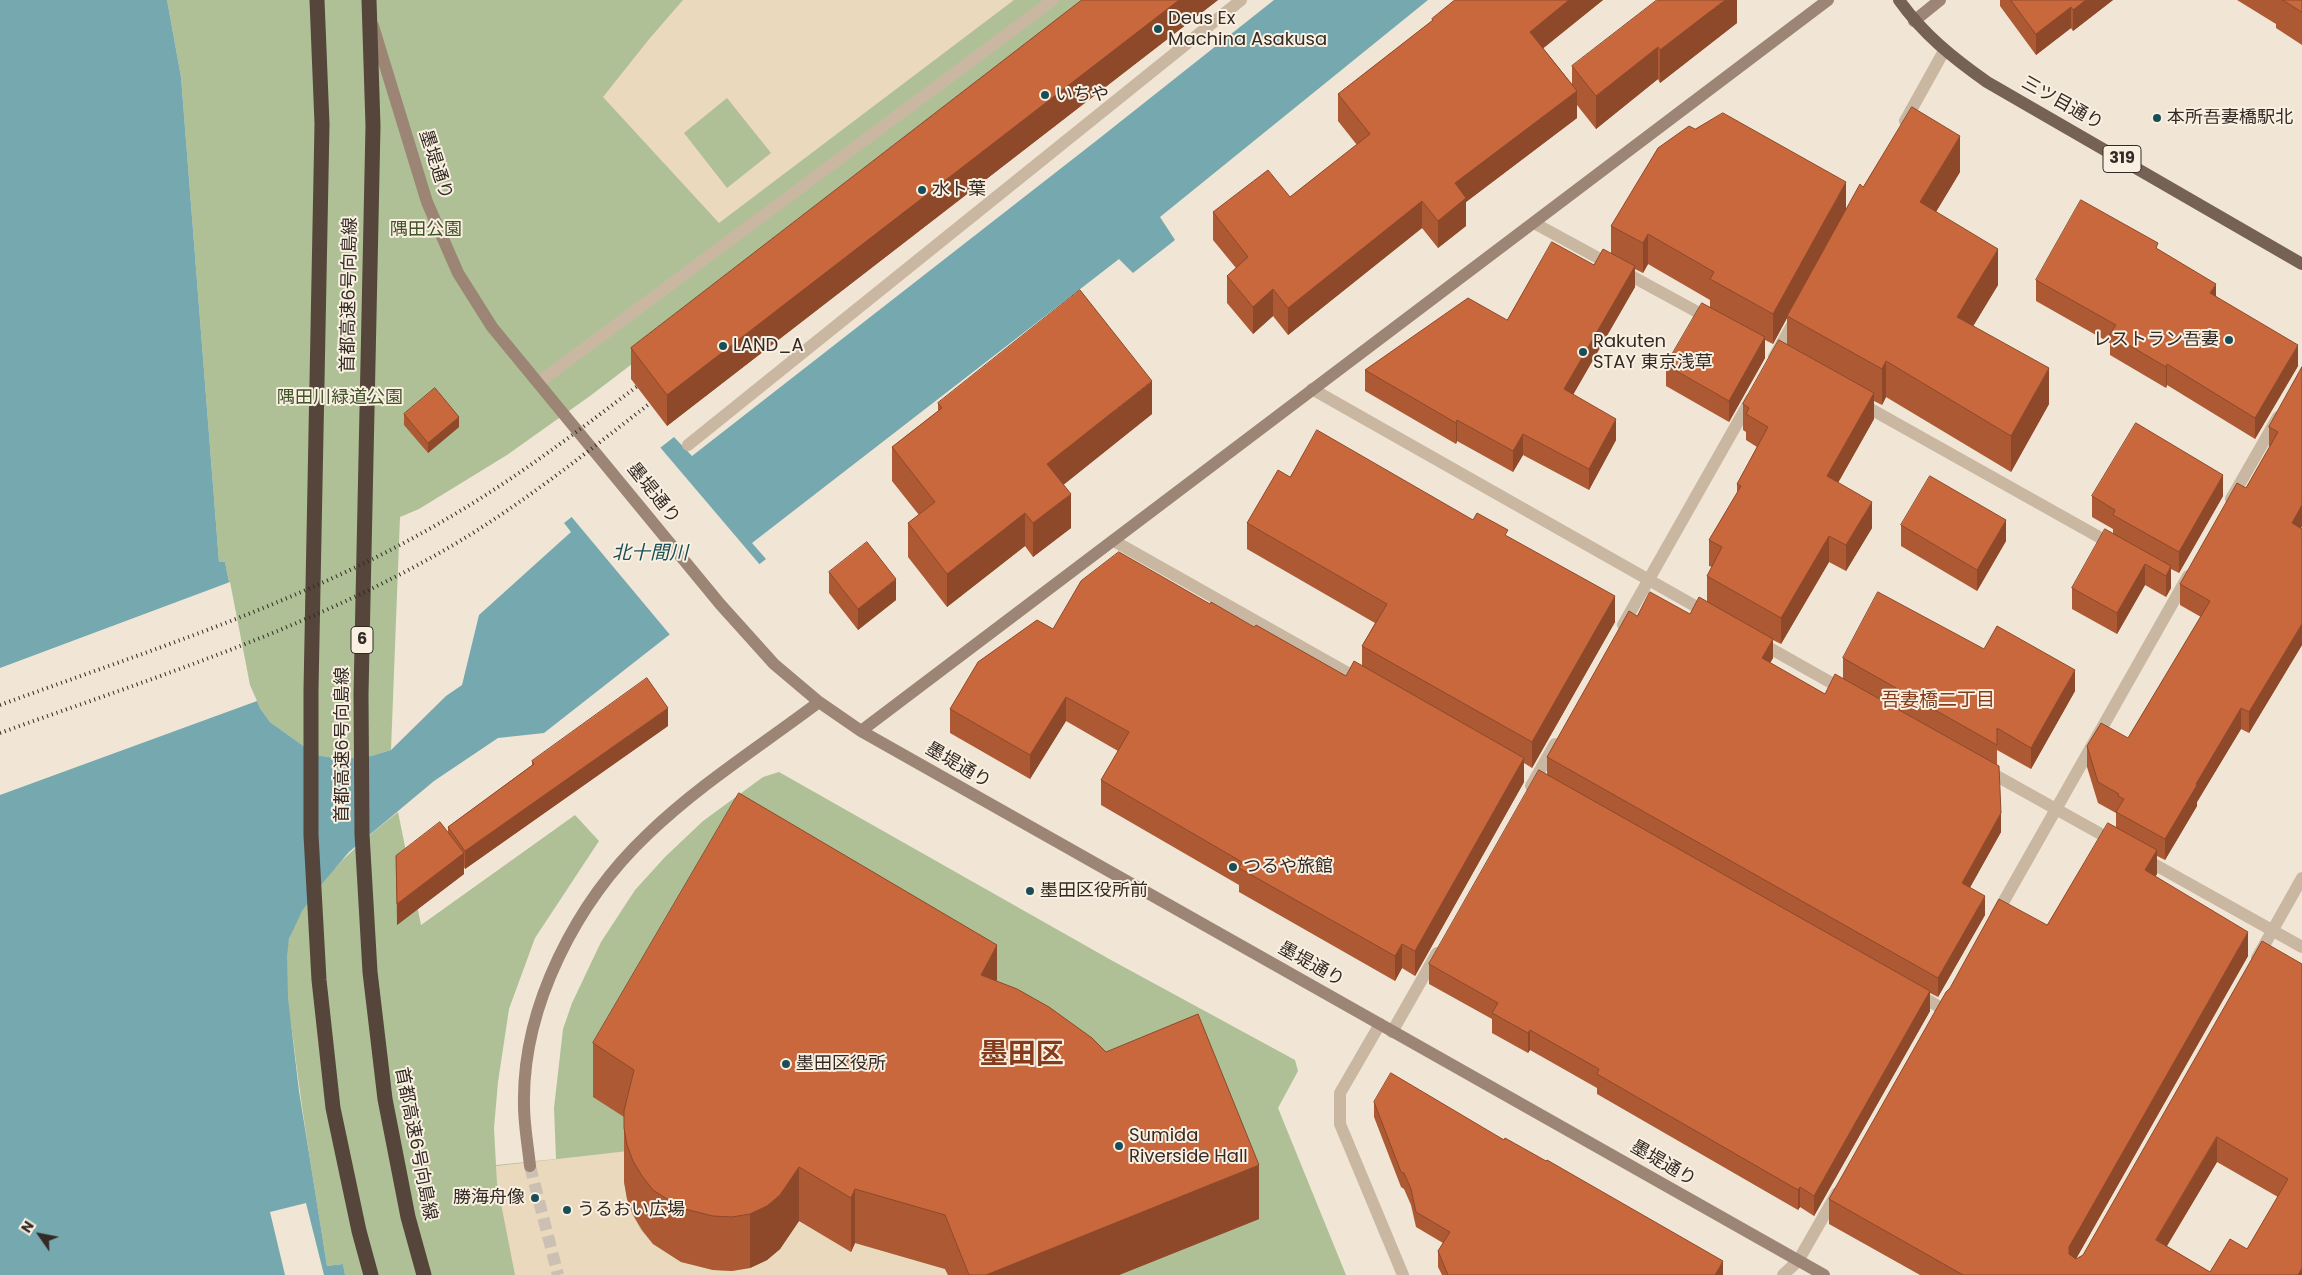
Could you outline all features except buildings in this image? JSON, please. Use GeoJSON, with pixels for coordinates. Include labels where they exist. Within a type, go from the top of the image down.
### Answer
{"type":"FeatureCollection","features":[{"type":"Feature","properties":{"kind":"highway","name":"首都高速6号向島線"},"geometry":{"type":"LineString","coordinates":[[317,0],[322,124],[311,835],[319,980],[333,1108],[359,1231],[371,1275]]}},
{"type":"Feature","properties":{"kind":"highway","name":"首都高速6号向島線"},"geometry":{"type":"LineString","coordinates":[[369,0],[373,126],[361,694],[362,834],[370,972],[385,1099],[408,1217],[424,1275]]}},
{"type":"Feature","properties":{"kind":"main road","name":"墨堤通り"},"geometry":{"type":"LineString","coordinates":[[365,0],[427,202],[458,273],[492,327],[720,604],[774,664],[819,702],[861,731],[1824,1275]]}},
{"type":"Feature","properties":{"kind":"main road"},"geometry":{"type":"LineString","coordinates":[[861,731],[1828,0]]}},
{"type":"Feature","properties":{"kind":"main road","name":"三ツ目通り"},"geometry":{"type":"LineString","coordinates":[[1899,0],[1914,21],[1944,51],[1987,82],[2302,264]]}},
{"type":"Feature","properties":{"kind":"main road"},"geometry":{"type":"LineString","coordinates":[[1914,21],[1940,0]]}},
{"type":"Feature","properties":{"kind":"main road"},"geometry":{"type":"LineString","coordinates":[[530,1166],[524,1105],[528,1057],[538,1007],[556,962],[581,915],[616,869],[646,835],[673,811],[819,702]]}},
{"type":"Feature","properties":{"kind":"street"},"geometry":{"type":"LineString","coordinates":[[538,383],[1053,0]]}},
{"type":"Feature","properties":{"kind":"street"},"geometry":{"type":"LineString","coordinates":[[688,445],[1241,0]]}},
{"type":"Feature","properties":{"kind":"street"},"geometry":{"type":"LineString","coordinates":[[1898,134],[1944,51]]}},
{"type":"Feature","properties":{"kind":"street"},"geometry":{"type":"LineString","coordinates":[[1534,223],[1723,326]]}},
{"type":"Feature","properties":{"kind":"street"},"geometry":{"type":"LineString","coordinates":[[1766,372],[1799,312]]}},
{"type":"Feature","properties":{"kind":"street"},"geometry":{"type":"LineString","coordinates":[[1312,389],[1723,622]]}},
{"type":"Feature","properties":{"kind":"street"},"geometry":{"type":"LineString","coordinates":[[1619,632],[1756,389]]}},
{"type":"Feature","properties":{"kind":"street"},"geometry":{"type":"LineString","coordinates":[[1845,394],[2122,550]]}},
{"type":"Feature","properties":{"kind":"street"},"geometry":{"type":"LineString","coordinates":[[2226,508],[2283,407]]}},
{"type":"Feature","properties":{"kind":"street"},"geometry":{"type":"LineString","coordinates":[[1114,541],[1373,688]]}},
{"type":"Feature","properties":{"kind":"street"},"geometry":{"type":"LineString","coordinates":[[1992,922],[2056,809],[2179,582],[2192,568]]}},
{"type":"Feature","properties":{"kind":"street"},"geometry":{"type":"LineString","coordinates":[[1748,636],[1857,697]]}},
{"type":"Feature","properties":{"kind":"street"},"geometry":{"type":"LineString","coordinates":[[1526,796],[1560,736]]}},
{"type":"Feature","properties":{"kind":"street"},"geometry":{"type":"LineString","coordinates":[[1978,765],[2302,947]]}},
{"type":"Feature","properties":{"kind":"street"},"geometry":{"type":"LineString","coordinates":[[2249,971],[2302,878]]}},
{"type":"Feature","properties":{"kind":"street"},"geometry":{"type":"LineString","coordinates":[[1392,1032],[1442,943]]}},
{"type":"Feature","properties":{"kind":"street"},"geometry":{"type":"LineString","coordinates":[[1908,989],[1943,1009]]}},
{"type":"Feature","properties":{"kind":"street"},"geometry":{"type":"LineString","coordinates":[[1380,1024],[1340,1093],[1340,1124],[1403,1275]]}},
{"type":"Feature","properties":{"kind":"street"},"geometry":{"type":"LineString","coordinates":[[1783,1275],[1798,1261],[1845,1180]]}},
{"type":"Feature","properties":{"kind":"green space","name":"隅田公園"},"geometry":{"type":"Polygon","coordinates":[[[167,0],[1109,0],[590,396],[507,455],[419,509],[400,517],[391,750],[371,756],[340,759],[316,755],[270,722],[260,708],[250,685],[225,562],[219,562],[181,77],[167,0]]]}},
{"type":"Feature","properties":{"kind":"green space"},"geometry":{"type":"Polygon","coordinates":[[[779,772],[1111,960],[1295,1060],[1298,1071],[1278,1108],[1346,1275],[345,1275],[343,1264],[327,1266],[300,1095],[288,1001],[286,964],[289,940],[296,921],[306,903],[334,869],[366,838],[398,812],[421,925],[575,815],[599,841],[535,938],[509,1009],[498,1082],[494,1128],[496,1165],[556,1159],[554,1108],[563,1029],[572,1003],[601,942],[635,890],[665,857],[703,821],[763,777],[779,772]]]}},
{"type":"Feature","properties":{"kind":"shaded area"},"geometry":{"type":"Polygon","coordinates":[[[683,0],[1014,0],[719,223],[603,97],[683,0]],[[727,98],[684,133],[727,188],[771,153],[727,98]]]}},
{"type":"Feature","properties":{"kind":"shaded area","name":"うるおい広場"},"geometry":{"type":"Polygon","coordinates":[[[628,1151],[624,1165],[624,1182],[627,1199],[633,1215],[641,1230],[653,1244],[681,1262],[713,1270],[732,1271],[750,1268],[767,1260],[780,1249],[798,1220],[851,1251],[855,1243],[945,1269],[948,1275],[515,1275],[497,1183],[496,1166],[628,1151]]]}},
{"type":"Feature","properties":{"kind":"water","name":"北十間川"},"geometry":{"type":"Polygon","coordinates":[[[0,0],[167,0],[181,77],[219,562],[225,562],[250,685],[260,708],[270,722],[316,755],[340,759],[371,756],[391,750],[446,696],[462,685],[479,615],[571,532],[564,523],[674,437],[692,456],[1274,0],[1428,0],[1160,217],[1175,240],[1133,273],[1119,259],[752,543],[766,559],[544,733],[498,738],[434,781],[349,852],[302,911],[289,939],[287,956],[288,998],[299,1091],[327,1266],[343,1264],[345,1275],[0,1275],[0,0]]]}},
{"type":"Feature","properties":{"kind":"pier"},"geometry":{"type":"Polygon","coordinates":[[[659,446],[761,566],[671,636],[570,515],[659,446]]]}},
{"type":"Feature","properties":{"kind":"pier"},"geometry":{"type":"Polygon","coordinates":[[[230,582],[250,685],[257,701],[0,795],[0,668],[230,582]]]}},
{"type":"Feature","properties":{"kind":"pier"},"geometry":{"type":"Polygon","coordinates":[[[306,1203],[324,1275],[285,1275],[270,1212],[306,1203]]]}},
{"type":"Feature","properties":{"kind":"tunnel"},"geometry":{"type":"LineString","coordinates":[[530,1166],[558,1275]]}},
{"type":"Feature","properties":{"kind":"railway"},"geometry":{"type":"LineString","coordinates":[[0,705],[226,623],[337,576],[390,550],[497,488],[648,378]]}},
{"type":"Feature","properties":{"kind":"railway"},"geometry":{"type":"LineString","coordinates":[[0,733],[221,654],[329,609],[382,584],[434,556],[493,520],[551,480],[662,394]]}},
{"type":"Feature","properties":{"kind":"place","name":"Deus Ex Machina Asakusa"},"geometry":{"type":"Point","coordinates":[1158,29]}},
{"type":"Feature","properties":{"kind":"place","name":"いちや"},"geometry":{"type":"Point","coordinates":[1045,95]}},
{"type":"Feature","properties":{"kind":"place","name":"本所吾妻橋駅北"},"geometry":{"type":"Point","coordinates":[2157,118]}},
{"type":"Feature","properties":{"kind":"place","name":"水ト葉"},"geometry":{"type":"Point","coordinates":[922,190]}},
{"type":"Feature","properties":{"kind":"place","name":"レストラン吾妻"},"geometry":{"type":"Point","coordinates":[2229,340]}},
{"type":"Feature","properties":{"kind":"place","name":"LAND_A"},"geometry":{"type":"Point","coordinates":[723,346]}},
{"type":"Feature","properties":{"kind":"place","name":"Rakuten STAY 東京浅草"},"geometry":{"type":"Point","coordinates":[1583,352]}},
{"type":"Feature","properties":{"kind":"place","name":"つるや旅館"},"geometry":{"type":"Point","coordinates":[1233,867]}},
{"type":"Feature","properties":{"kind":"place","name":"墨田区役所前"},"geometry":{"type":"Point","coordinates":[1030,891]}},
{"type":"Feature","properties":{"kind":"place","name":"墨田区役所"},"geometry":{"type":"Point","coordinates":[786,1064]}},
{"type":"Feature","properties":{"kind":"place","name":"Sumida Riverside Hall"},"geometry":{"type":"Point","coordinates":[1119,1146]}},
{"type":"Feature","properties":{"kind":"place","name":"勝海舟像"},"geometry":{"type":"Point","coordinates":[535,1198]}},
{"type":"Feature","properties":{"kind":"place","name":"うるおい広場"},"geometry":{"type":"Point","coordinates":[567,1210]}},
{"type":"Feature","properties":{"kind":"district","name":"吾妻橋二丁目"},"geometry":{"type":"Point","coordinates":[1938,701]}},
{"type":"Feature","properties":{"kind":"district","name":"墨田区"},"geometry":{"type":"Point","coordinates":[1022,1056]}},
{"type":"Feature","properties":{"kind":"park label","name":"隅田川緑道公園"},"geometry":{"type":"Point","coordinates":[340,398]}}]}
